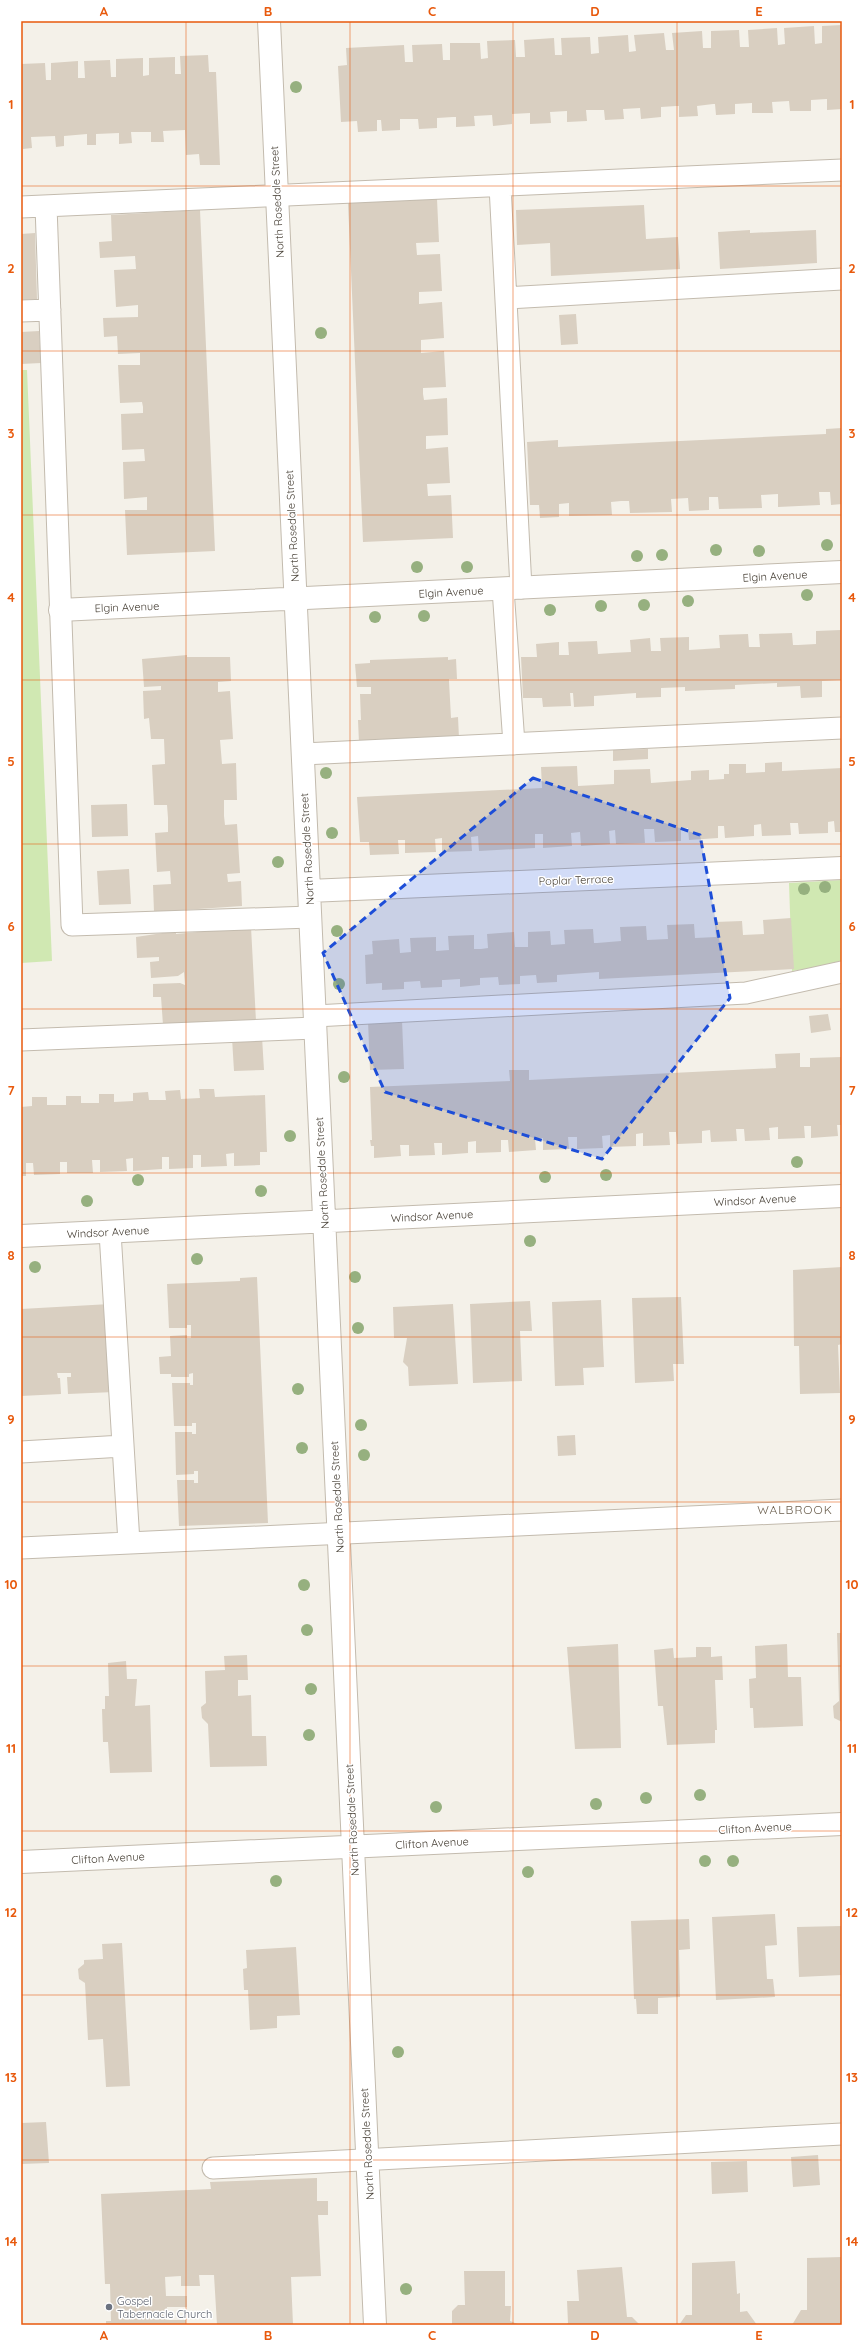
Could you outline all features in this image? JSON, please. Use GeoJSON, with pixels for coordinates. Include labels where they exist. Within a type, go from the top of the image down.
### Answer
{"type":"FeatureCollection","features":[{"type":"Feature","properties":{"kind":"street","name":"North Rosedale Street"},"geometry":{"type":"LineString","coordinates":[[269,21],[375,2325]]}},
{"type":"Feature","properties":{"kind":"street","name":"Elgin Avenue"},"geometry":{"type":"LineString","coordinates":[[60,610],[842,572]]}},
{"type":"Feature","properties":{"kind":"street","name":"Poplar Terrace"},"geometry":{"type":"LineString","coordinates":[[309,891],[842,868]]}},
{"type":"Feature","properties":{"kind":"street","name":"Windsor Avenue"},"geometry":{"type":"LineString","coordinates":[[21,1236],[842,1196]]}},
{"type":"Feature","properties":{"kind":"street","name":"Clifton Avenue"},"geometry":{"type":"LineString","coordinates":[[21,1862],[842,1824]]}},
{"type":"Feature","properties":{"kind":"lane"},"geometry":{"type":"LineString","coordinates":[[21,208],[842,170]]}},
{"type":"Feature","properties":{"kind":"lane"},"geometry":{"type":"LineString","coordinates":[[500,186],[506,298],[514,744]]}},
{"type":"Feature","properties":{"kind":"lane"},"geometry":{"type":"LineString","coordinates":[[46,206],[72,925],[310,916]]}},
{"type":"Feature","properties":{"kind":"lane"},"geometry":{"type":"LineString","coordinates":[[506,298],[842,279]]}},
{"type":"Feature","properties":{"kind":"lane"},"geometry":{"type":"LineString","coordinates":[[21,312],[50,310]]}},
{"type":"Feature","properties":{"kind":"lane"},"geometry":{"type":"LineString","coordinates":[[303,754],[842,728]]}},
{"type":"Feature","properties":{"kind":"lane"},"geometry":{"type":"LineString","coordinates":[[21,1040],[746,993],[842,972]]}},
{"type":"Feature","properties":{"kind":"lane"},"geometry":{"type":"LineString","coordinates":[[110,1232],[129,1543]]}},
{"type":"Feature","properties":{"kind":"lane"},"geometry":{"type":"LineString","coordinates":[[21,1452],[123,1446]]}},
{"type":"Feature","properties":{"kind":"lane"},"geometry":{"type":"LineString","coordinates":[[21,1548],[842,1510]]}},
{"type":"Feature","properties":{"kind":"lane"},"geometry":{"type":"LineString","coordinates":[[213,2168],[368,2161],[842,2134]]}},
{"type":"Feature","properties":{"kind":"highlighted area"},"geometry":{"type":"Polygon","coordinates":[[[533,778],[700,835],[730,998],[602,1159],[385,1092],[323,953],[533,778]]]}},
{"type":"Feature","properties":{"kind":"green space"},"geometry":{"type":"Polygon","coordinates":[[[21,370],[27,370],[52,961],[21,963],[21,370]]]}},
{"type":"Feature","properties":{"kind":"green space"},"geometry":{"type":"Polygon","coordinates":[[[842,880],[842,963],[792,971],[789,883],[842,880]]]}},
{"type":"Feature","properties":{"kind":"building"},"geometry":{"type":"Polygon","coordinates":[[[842,25],[842,109],[827,110],[827,99],[811,100],[811,111],[790,111],[789,101],[772,102],[773,113],[752,113],[752,103],[735,104],[735,114],[716,115],[715,104],[713,104],[697,106],[698,116],[679,117],[679,106],[676,106],[661,107],[661,117],[641,119],[640,108],[623,109],[624,119],[605,120],[604,110],[586,110],[587,121],[567,122],[567,111],[550,112],[551,123],[530,124],[530,113],[512,114],[512,124],[493,126],[492,115],[474,116],[475,126],[456,127],[456,117],[437,118],[437,128],[419,129],[418,119],[400,119],[400,130],[382,131],[381,120],[377,120],[377,131],[358,132],[357,121],[341,122],[338,66],[347,65],[346,48],[404,45],[405,62],[413,62],[412,45],[442,44],[443,60],[450,60],[450,43],[480,43],[481,59],[488,58],[487,41],[515,40],[516,57],[525,57],[524,40],[554,38],[555,55],[562,55],[561,38],[590,37],[591,54],[599,53],[598,37],[628,35],[629,52],[636,51],[634,35],[664,33],[666,50],[674,50],[672,33],[702,31],[703,48],[711,48],[711,31],[739,30],[740,47],[749,47],[748,30],[777,28],[778,45],[785,44],[784,28],[814,26],[815,44],[822,43],[822,26],[842,25]]]}},
{"type":"Feature","properties":{"kind":"building"},"geometry":{"type":"Polygon","coordinates":[[[208,55],[209,72],[216,72],[220,165],[200,165],[199,154],[186,155],[185,130],[163,131],[164,142],[151,142],[151,132],[131,132],[132,143],[119,144],[119,133],[96,134],[96,145],[87,145],[87,134],[64,136],[64,146],[56,147],[55,136],[31,137],[32,148],[23,149],[21,64],[45,63],[46,80],[51,80],[51,63],[78,61],[78,78],[85,78],[84,61],[110,60],[111,77],[116,77],[116,59],[143,58],[143,76],[149,75],[149,58],[175,57],[175,74],[181,74],[180,56],[208,55]]]}},
{"type":"Feature","properties":{"kind":"building"},"geometry":{"type":"Polygon","coordinates":[[[437,199],[439,242],[416,243],[417,255],[440,254],[442,291],[419,292],[419,304],[442,302],[444,338],[421,340],[421,353],[444,351],[446,387],[423,388],[423,394],[424,400],[447,398],[448,435],[426,436],[426,449],[448,447],[450,483],[427,484],[428,496],[451,495],[453,538],[363,542],[348,203],[437,199]]]}},
{"type":"Feature","properties":{"kind":"building"},"geometry":{"type":"Polygon","coordinates":[[[644,205],[646,239],[678,237],[680,269],[551,276],[550,243],[517,245],[516,210],[644,205]]]}},
{"type":"Feature","properties":{"kind":"building"},"geometry":{"type":"Polygon","coordinates":[[[200,210],[215,551],[127,555],[125,510],[147,510],[147,497],[124,499],[123,462],[145,461],[144,449],[122,450],[121,414],[143,413],[143,407],[142,402],[120,403],[118,365],[140,365],[140,353],[118,354],[117,336],[104,337],[103,318],[138,317],[138,305],[116,307],[114,270],[136,269],[135,256],[100,258],[99,242],[112,241],[111,215],[200,210]]]}},
{"type":"Feature","properties":{"kind":"building"},"geometry":{"type":"Polygon","coordinates":[[[750,230],[750,233],[816,230],[817,263],[720,269],[718,232],[750,230]]]}},
{"type":"Feature","properties":{"kind":"building"},"geometry":{"type":"Polygon","coordinates":[[[35,233],[37,299],[21,300],[21,234],[35,233]]]}},
{"type":"Feature","properties":{"kind":"building"},"geometry":{"type":"Polygon","coordinates":[[[576,314],[578,344],[561,345],[559,315],[576,314]]]}},
{"type":"Feature","properties":{"kind":"building"},"geometry":{"type":"Polygon","coordinates":[[[39,331],[41,363],[21,364],[21,332],[39,331]]]}},
{"type":"Feature","properties":{"kind":"building"},"geometry":{"type":"Polygon","coordinates":[[[842,428],[842,504],[831,505],[830,492],[819,492],[820,505],[778,507],[778,494],[761,495],[762,508],[719,509],[718,497],[709,497],[709,510],[689,511],[688,498],[671,499],[672,512],[630,513],[629,501],[621,501],[611,502],[612,515],[569,516],[569,503],[559,504],[559,517],[540,518],[539,505],[530,505],[527,442],[558,440],[558,447],[826,434],[826,429],[842,428]]]}},
{"type":"Feature","properties":{"kind":"building"},"geometry":{"type":"Polygon","coordinates":[[[841,630],[842,680],[822,681],[822,697],[801,698],[800,686],[777,687],[777,683],[735,685],[735,689],[685,691],[685,687],[661,688],[661,697],[636,698],[636,693],[594,696],[594,706],[574,707],[573,693],[570,693],[571,706],[543,707],[542,698],[523,698],[521,657],[537,657],[536,644],[559,642],[559,655],[569,655],[568,642],[597,641],[598,654],[631,652],[630,640],[650,638],[651,651],[661,651],[660,638],[689,637],[689,650],[720,648],[719,635],[748,634],[749,647],[760,647],[759,634],[792,633],[793,645],[798,645],[816,644],[816,631],[841,630]]]}},
{"type":"Feature","properties":{"kind":"building"},"geometry":{"type":"Polygon","coordinates":[[[187,655],[187,657],[230,657],[231,681],[218,682],[218,692],[230,691],[233,739],[220,740],[222,764],[236,763],[237,800],[224,800],[224,816],[225,825],[237,824],[240,873],[227,874],[228,882],[241,881],[242,906],[154,912],[153,885],[171,884],[170,871],[157,872],[155,833],[168,832],[168,818],[167,805],[154,805],[152,765],[165,764],[164,739],[151,739],[149,718],[144,719],[143,691],[161,690],[161,686],[144,687],[142,659],[187,655]]]}},
{"type":"Feature","properties":{"kind":"building"},"geometry":{"type":"Polygon","coordinates":[[[448,657],[448,660],[456,659],[457,679],[449,679],[449,681],[451,718],[458,717],[459,738],[359,743],[358,720],[361,720],[360,694],[371,694],[371,687],[357,687],[355,664],[370,663],[370,660],[448,657]]]}},
{"type":"Feature","properties":{"kind":"building"},"geometry":{"type":"Polygon","coordinates":[[[648,749],[648,759],[613,761],[613,750],[648,749]]]}},
{"type":"Feature","properties":{"kind":"building"},"geometry":{"type":"Polygon","coordinates":[[[782,762],[782,771],[842,768],[842,832],[835,832],[834,821],[828,822],[828,833],[799,834],[798,823],[790,823],[791,835],[762,836],[761,824],[754,825],[754,836],[725,838],[724,826],[718,826],[718,838],[689,840],[688,828],[681,828],[681,841],[655,842],[654,829],[644,829],[645,843],[616,844],[615,830],[609,831],[610,844],[581,846],[580,832],[571,833],[572,846],[543,848],[543,834],[535,834],[535,848],[479,851],[478,836],[471,837],[472,851],[442,852],[442,838],[435,839],[436,852],[405,853],[405,840],[398,840],[399,854],[370,855],[369,842],[360,842],[357,797],[542,788],[541,767],[577,766],[578,786],[614,784],[614,770],[650,769],[651,783],[691,780],[691,771],[709,770],[709,780],[724,779],[724,774],[729,774],[729,764],[746,764],[746,773],[765,772],[765,763],[782,762]]]}},
{"type":"Feature","properties":{"kind":"building"},"geometry":{"type":"Polygon","coordinates":[[[127,804],[128,836],[92,837],[91,805],[127,804]]]}},
{"type":"Feature","properties":{"kind":"building"},"geometry":{"type":"Polygon","coordinates":[[[129,869],[131,904],[99,905],[97,871],[129,869]]]}},
{"type":"Feature","properties":{"kind":"building"},"geometry":{"type":"Polygon","coordinates":[[[791,918],[794,969],[599,979],[599,972],[557,975],[557,982],[537,983],[536,975],[520,976],[520,984],[499,985],[498,977],[480,978],[480,985],[460,987],[460,979],[442,980],[442,987],[421,988],[420,981],[404,982],[404,989],[382,990],[382,983],[366,984],[365,955],[373,954],[372,941],[399,939],[400,953],[411,952],[410,938],[436,937],[436,951],[449,950],[448,936],[474,935],[474,949],[481,949],[488,948],[487,934],[514,932],[515,947],[528,947],[528,932],[550,931],[551,945],[565,944],[564,930],[593,929],[594,943],[597,943],[621,941],[620,927],[646,926],[647,940],[668,939],[667,925],[694,924],[695,938],[716,937],[715,922],[742,921],[743,935],[764,934],[763,920],[791,918]]]}},
{"type":"Feature","properties":{"kind":"building"},"geometry":{"type":"Polygon","coordinates":[[[251,927],[256,1021],[163,1025],[161,997],[153,997],[153,984],[180,983],[185,985],[184,972],[178,976],[151,978],[150,962],[159,961],[159,957],[137,958],[136,937],[176,931],[176,934],[251,927]]]}},
{"type":"Feature","properties":{"kind":"building"},"geometry":{"type":"Polygon","coordinates":[[[828,1014],[831,1030],[811,1033],[809,1016],[828,1014]]]}},
{"type":"Feature","properties":{"kind":"building"},"geometry":{"type":"Polygon","coordinates":[[[402,1020],[404,1069],[370,1070],[368,1021],[402,1020]]]}},
{"type":"Feature","properties":{"kind":"building"},"geometry":{"type":"Polygon","coordinates":[[[262,1037],[264,1070],[234,1071],[232,1038],[262,1037]]]}},
{"type":"Feature","properties":{"kind":"building"},"geometry":{"type":"Polygon","coordinates":[[[800,1053],[800,1067],[810,1067],[810,1058],[842,1057],[842,1125],[837,1125],[838,1136],[811,1138],[811,1126],[804,1126],[805,1138],[778,1139],[778,1127],[769,1128],[770,1140],[745,1141],[744,1129],[736,1129],[737,1141],[711,1142],[710,1130],[702,1131],[702,1143],[677,1144],[676,1132],[669,1132],[670,1145],[643,1146],[643,1133],[636,1134],[636,1146],[610,1147],[610,1135],[602,1136],[603,1148],[577,1149],[577,1137],[568,1137],[569,1149],[543,1150],[543,1138],[535,1139],[536,1150],[509,1152],[508,1140],[501,1140],[501,1152],[476,1153],[476,1141],[468,1142],[468,1153],[442,1155],[442,1143],[434,1143],[435,1155],[409,1156],[409,1145],[400,1145],[401,1156],[374,1158],[374,1146],[371,1146],[370,1087],[510,1081],[509,1070],[529,1070],[529,1080],[776,1068],[775,1054],[800,1053]]]}},
{"type":"Feature","properties":{"kind":"building"},"geometry":{"type":"Polygon","coordinates":[[[199,1089],[214,1089],[215,1097],[265,1095],[267,1152],[260,1152],[260,1165],[234,1166],[234,1153],[226,1154],[227,1166],[201,1167],[201,1155],[193,1155],[193,1168],[169,1169],[169,1157],[162,1157],[162,1169],[133,1171],[133,1158],[126,1159],[127,1171],[100,1172],[100,1160],[92,1160],[93,1173],[67,1173],[67,1162],[60,1162],[60,1174],[34,1175],[33,1163],[26,1163],[26,1176],[21,1176],[21,1107],[32,1106],[32,1097],[47,1097],[47,1105],[66,1105],[66,1096],[81,1096],[81,1103],[99,1103],[99,1094],[114,1094],[114,1102],[133,1101],[133,1093],[148,1092],[149,1100],[166,1100],[165,1091],[180,1090],[181,1099],[200,1098],[199,1089]]]}},
{"type":"Feature","properties":{"kind":"building"},"geometry":{"type":"Polygon","coordinates":[[[842,1267],[842,1344],[838,1345],[840,1393],[800,1394],[799,1346],[794,1346],[793,1270],[842,1267]]]}},
{"type":"Feature","properties":{"kind":"building"},"geometry":{"type":"Polygon","coordinates":[[[257,1277],[268,1523],[179,1526],[177,1480],[194,1480],[194,1483],[198,1483],[198,1471],[194,1471],[194,1474],[176,1475],[175,1432],[192,1432],[192,1434],[196,1434],[196,1423],[192,1423],[192,1426],[174,1426],[172,1383],[190,1383],[190,1385],[193,1385],[193,1373],[189,1374],[189,1377],[171,1377],[171,1374],[160,1374],[159,1357],[171,1356],[170,1336],[187,1335],[187,1338],[191,1338],[191,1325],[187,1325],[187,1328],[169,1328],[167,1284],[240,1281],[240,1278],[257,1277]]]}},
{"type":"Feature","properties":{"kind":"building"},"geometry":{"type":"Polygon","coordinates":[[[681,1297],[684,1364],[673,1364],[674,1381],[635,1383],[632,1298],[681,1297]]]}},
{"type":"Feature","properties":{"kind":"building"},"geometry":{"type":"Polygon","coordinates":[[[601,1300],[604,1367],[583,1368],[584,1385],[555,1386],[552,1302],[601,1300]]]}},
{"type":"Feature","properties":{"kind":"building"},"geometry":{"type":"Polygon","coordinates":[[[530,1301],[532,1331],[520,1331],[522,1381],[473,1383],[470,1304],[530,1301]]]}},
{"type":"Feature","properties":{"kind":"building"},"geometry":{"type":"Polygon","coordinates":[[[110,1304],[114,1392],[68,1394],[67,1377],[71,1377],[71,1373],[57,1373],[58,1378],[60,1378],[61,1394],[21,1396],[21,1309],[110,1304]]]}},
{"type":"Feature","properties":{"kind":"building"},"geometry":{"type":"Polygon","coordinates":[[[453,1304],[458,1384],[409,1386],[408,1367],[403,1362],[407,1338],[394,1338],[393,1307],[453,1304]]]}},
{"type":"Feature","properties":{"kind":"building"},"geometry":{"type":"Polygon","coordinates":[[[575,1435],[576,1455],[558,1456],[557,1436],[575,1435]]]}},
{"type":"Feature","properties":{"kind":"building"},"geometry":{"type":"Polygon","coordinates":[[[837,1633],[842,1633],[842,1722],[834,1718],[833,1706],[839,1701],[837,1633]]]}},
{"type":"Feature","properties":{"kind":"building"},"geometry":{"type":"Polygon","coordinates":[[[618,1644],[621,1748],[575,1749],[567,1647],[618,1644]]]}},
{"type":"Feature","properties":{"kind":"building"},"geometry":{"type":"Polygon","coordinates":[[[787,1644],[788,1677],[801,1677],[803,1726],[754,1728],[753,1708],[750,1708],[749,1679],[756,1678],[755,1646],[787,1644]]]}},
{"type":"Feature","properties":{"kind":"building"},"geometry":{"type":"Polygon","coordinates":[[[696,1647],[711,1647],[711,1657],[722,1656],[723,1680],[715,1680],[717,1730],[715,1730],[715,1743],[667,1745],[663,1706],[658,1706],[654,1650],[673,1648],[674,1658],[696,1657],[696,1647]]]}},
{"type":"Feature","properties":{"kind":"building"},"geometry":{"type":"Polygon","coordinates":[[[247,1655],[248,1680],[238,1680],[238,1696],[251,1695],[252,1736],[266,1736],[267,1766],[210,1767],[208,1724],[202,1718],[201,1707],[206,1703],[205,1671],[225,1670],[224,1656],[247,1655]]]}},
{"type":"Feature","properties":{"kind":"building"},"geometry":{"type":"Polygon","coordinates":[[[126,1661],[127,1679],[137,1679],[135,1706],[150,1705],[152,1772],[110,1773],[108,1742],[103,1742],[102,1709],[105,1709],[105,1696],[109,1696],[108,1663],[126,1661]]]}},
{"type":"Feature","properties":{"kind":"building"},"geometry":{"type":"Polygon","coordinates":[[[775,1914],[777,1945],[765,1946],[767,1979],[773,1979],[775,1997],[716,2000],[712,1917],[775,1914]]]}},
{"type":"Feature","properties":{"kind":"building"},"geometry":{"type":"Polygon","coordinates":[[[689,1919],[690,1949],[679,1950],[680,1997],[658,1998],[658,2014],[637,2014],[636,1999],[634,1999],[631,1921],[689,1919]]]}},
{"type":"Feature","properties":{"kind":"building"},"geometry":{"type":"Polygon","coordinates":[[[842,1926],[842,1975],[799,1977],[797,1927],[842,1926]]]}},
{"type":"Feature","properties":{"kind":"building"},"geometry":{"type":"Polygon","coordinates":[[[122,1943],[130,2086],[106,2087],[103,2039],[88,2040],[85,1983],[79,1979],[78,1969],[84,1964],[84,1960],[103,1959],[102,1944],[122,1943]]]}},
{"type":"Feature","properties":{"kind":"building"},"geometry":{"type":"Polygon","coordinates":[[[296,1947],[300,2015],[277,2016],[277,2028],[250,2030],[248,1990],[244,1990],[243,1969],[247,1968],[246,1950],[296,1947]]]}},
{"type":"Feature","properties":{"kind":"building"},"geometry":{"type":"Polygon","coordinates":[[[46,2122],[49,2163],[21,2164],[21,2123],[46,2122]]]}},
{"type":"Feature","properties":{"kind":"building"},"geometry":{"type":"Polygon","coordinates":[[[818,2155],[820,2185],[793,2187],[791,2157],[818,2155]]]}},
{"type":"Feature","properties":{"kind":"building"},"geometry":{"type":"Polygon","coordinates":[[[747,2161],[748,2192],[712,2194],[711,2162],[747,2161]]]}},
{"type":"Feature","properties":{"kind":"building"},"geometry":{"type":"Polygon","coordinates":[[[317,2178],[317,2201],[328,2201],[328,2215],[318,2215],[321,2276],[291,2277],[293,2325],[217,2325],[214,2275],[199,2275],[200,2286],[181,2286],[181,2276],[165,2277],[166,2296],[187,2296],[187,2307],[167,2307],[167,2320],[186,2320],[186,2325],[106,2325],[106,2321],[111,2321],[110,2284],[105,2284],[101,2194],[211,2189],[210,2182],[317,2178]]]}},
{"type":"Feature","properties":{"kind":"building"},"geometry":{"type":"Polygon","coordinates":[[[842,2257],[842,2325],[792,2325],[801,2310],[807,2310],[807,2258],[842,2257]]]}},
{"type":"Feature","properties":{"kind":"building"},"geometry":{"type":"Polygon","coordinates":[[[735,2261],[737,2294],[740,2293],[740,2312],[747,2311],[757,2325],[679,2325],[686,2315],[692,2315],[692,2263],[735,2261]]]}},
{"type":"Feature","properties":{"kind":"building"},"geometry":{"type":"Polygon","coordinates":[[[622,2267],[627,2317],[632,2317],[640,2325],[566,2325],[568,2323],[567,2301],[579,2301],[577,2270],[622,2267]]]}},
{"type":"Feature","properties":{"kind":"building"},"geometry":{"type":"Polygon","coordinates":[[[464,2271],[505,2271],[505,2306],[511,2306],[510,2321],[520,2325],[452,2325],[452,2311],[458,2305],[465,2305],[464,2271]]]}},
{"type":"Feature","properties":{"kind":"place","name":"Gospel Tabernacle Church"},"geometry":{"type":"Point","coordinates":[109,2307]}},
{"type":"Feature","properties":{"kind":"district","name":"WALBROOK"},"geometry":{"type":"Point","coordinates":[795,1510]}}]}
